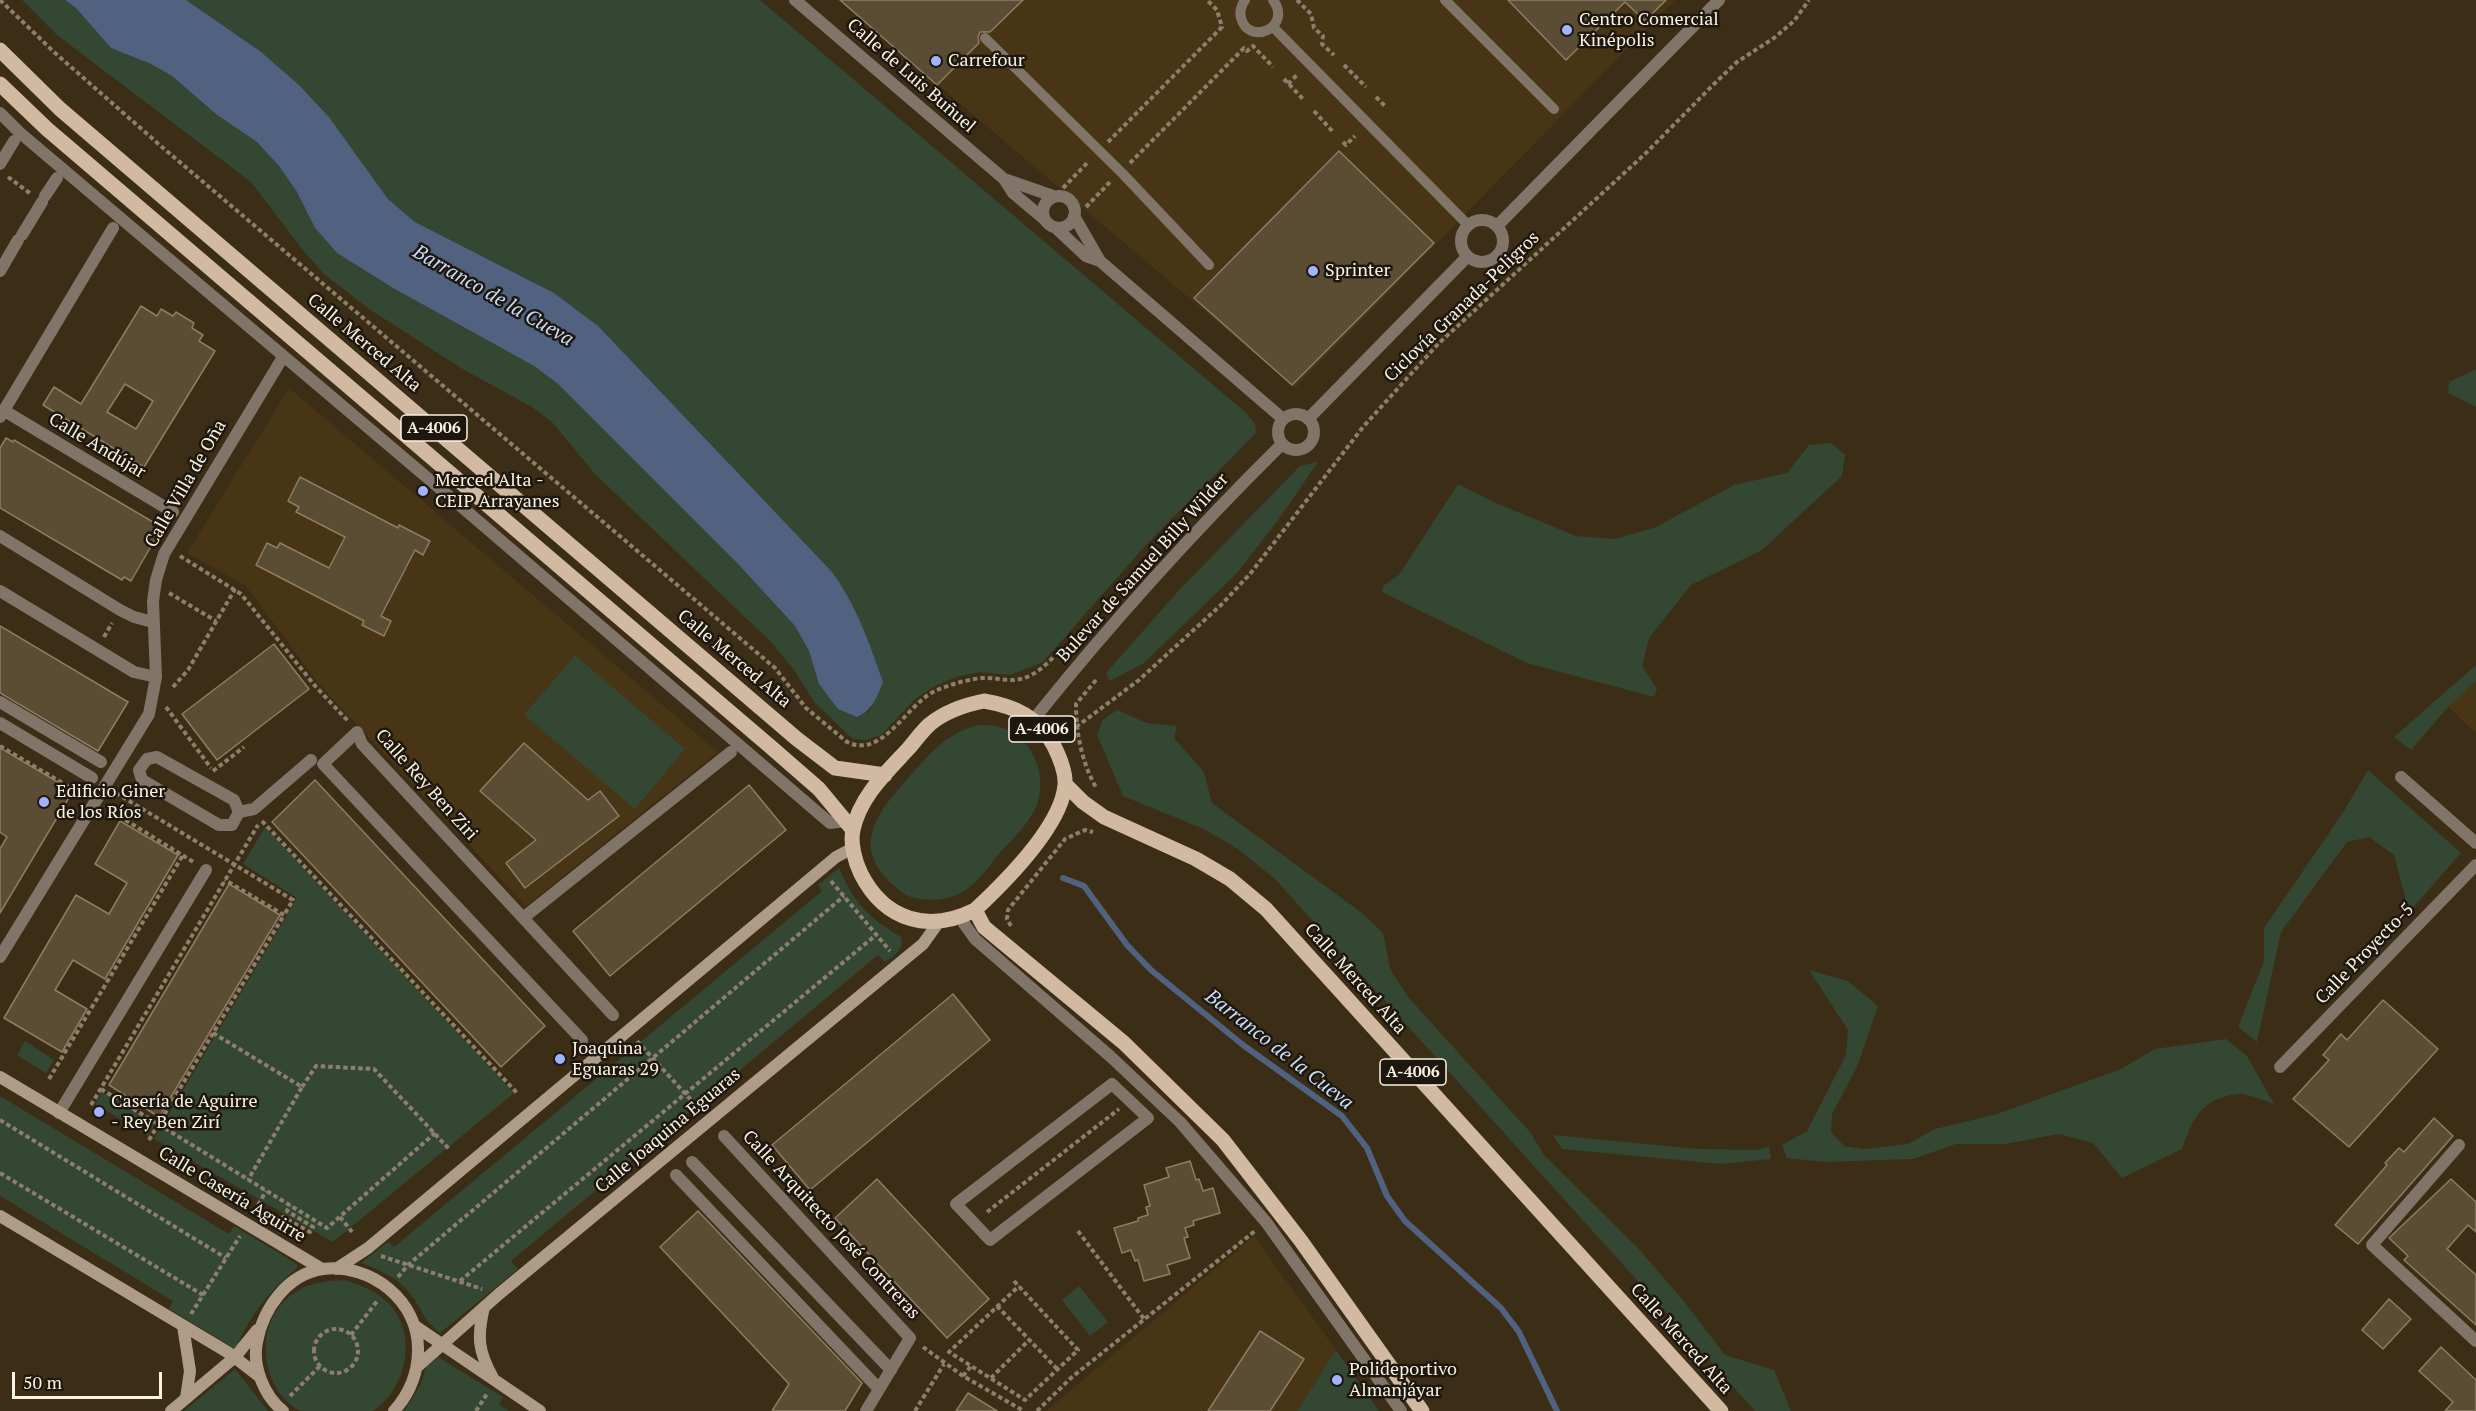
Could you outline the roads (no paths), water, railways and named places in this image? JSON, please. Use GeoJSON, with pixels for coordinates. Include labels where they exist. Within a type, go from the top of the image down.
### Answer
{"type":"FeatureCollection","features":[{"type":"Feature","properties":{"kind":"main road","name":"Calle Merced Alta"},"geometry":{"type":"LineString","coordinates":[[0,50],[60,109],[797,739],[835,768],[885,775]]}},
{"type":"Feature","properties":{"kind":"main road","name":"A-4006"},"geometry":{"type":"LineString","coordinates":[[0,84],[47,129],[819,789],[850,826],[858,869],[869,890],[885,907],[908,918],[938,923],[960,918],[975,910],[1046,832],[1059,810],[1065,784],[1061,762],[1050,739],[1034,719],[1008,705],[984,701],[959,706],[930,724],[865,798],[850,826]]}},
{"type":"Feature","properties":{"kind":"main road","name":"Calle Merced Alta"},"geometry":{"type":"LineString","coordinates":[[1065,784],[1083,802],[1104,817],[1196,859],[1230,879],[1266,909],[1720,1411]]}},
{"type":"Feature","properties":{"kind":"main road"},"geometry":{"type":"LineString","coordinates":[[336,1269],[368,1248],[836,856],[853,848]]}},
{"type":"Feature","properties":{"kind":"main road"},"geometry":{"type":"LineString","coordinates":[[975,910],[984,927],[1124,1043],[1223,1140],[1301,1241],[1422,1411]]}},
{"type":"Feature","properties":{"kind":"main road","name":"Calle Joaquina Eguaras"},"geometry":{"type":"LineString","coordinates":[[418,1365],[484,1307],[923,944],[938,923]]}},
{"type":"Feature","properties":{"kind":"main road","name":"Calle Casería Aguirre"},"geometry":{"type":"LineString","coordinates":[[0,1077],[322,1269]]}},
{"type":"Feature","properties":{"kind":"main road"},"geometry":{"type":"LineString","coordinates":[[0,1216],[185,1323],[260,1377]]}},
{"type":"Feature","properties":{"kind":"main road"},"geometry":{"type":"LineString","coordinates":[[283,1411],[268,1394],[260,1377],[256,1346],[260,1327],[268,1308],[280,1293],[295,1281],[322,1269],[336,1269],[361,1273],[377,1280],[395,1293],[408,1310],[415,1326],[418,1340],[418,1365],[412,1386],[394,1411]]}},
{"type":"Feature","properties":{"kind":"main road"},"geometry":{"type":"LineString","coordinates":[[484,1307],[478,1336],[480,1350],[492,1386]]}},
{"type":"Feature","properties":{"kind":"main road"},"geometry":{"type":"LineString","coordinates":[[185,1323],[190,1371],[186,1398]]}},
{"type":"Feature","properties":{"kind":"main road"},"geometry":{"type":"LineString","coordinates":[[415,1326],[492,1386],[540,1411]]}},
{"type":"Feature","properties":{"kind":"main road"},"geometry":{"type":"LineString","coordinates":[[171,1411],[235,1357],[260,1327]]}},
{"type":"Feature","properties":{"kind":"street","name":"Calle de Luis Buñuel"},"geometry":{"type":"LineString","coordinates":[[795,0],[1004,179],[1012,193],[1044,219]]}},
{"type":"Feature","properties":{"kind":"street"},"geometry":{"type":"LineString","coordinates":[[1497,226],[1719,0]]}},
{"type":"Feature","properties":{"kind":"street"},"geometry":{"type":"LineString","coordinates":[[0,113],[19,132],[472,515],[830,823],[850,826]]}},
{"type":"Feature","properties":{"kind":"street"},"geometry":{"type":"LineString","coordinates":[[0,164],[14,141]]}},
{"type":"Feature","properties":{"kind":"street"},"geometry":{"type":"LineString","coordinates":[[0,271],[57,178]]}},
{"type":"Feature","properties":{"kind":"street","name":"Calle de Luis Buñuel"},"geometry":{"type":"LineString","coordinates":[[1004,179],[1058,193]]}},
{"type":"Feature","properties":{"kind":"street"},"geometry":{"type":"LineString","coordinates":[[1100,261],[1079,212],[1071,201],[1058,193],[1045,203],[1044,219],[1086,256],[1100,261],[1283,419]]}},
{"type":"Feature","properties":{"kind":"street"},"geometry":{"type":"LineString","coordinates":[[1055,227],[1069,224],[1079,212]]}},
{"type":"Feature","properties":{"kind":"street"},"geometry":{"type":"LineString","coordinates":[[1479,220],[1486,220],[1497,226],[1503,240],[1502,247],[1494,258],[1480,262],[1467,256],[1461,245],[1461,238],[1468,225],[1479,220]]}},
{"type":"Feature","properties":{"kind":"street"},"geometry":{"type":"LineString","coordinates":[[1,414],[113,228]]}},
{"type":"Feature","properties":{"kind":"street"},"geometry":{"type":"LineString","coordinates":[[1308,419],[1467,256]]}},
{"type":"Feature","properties":{"kind":"street","name":"Calle Villa de Oña"},"geometry":{"type":"LineString","coordinates":[[0,957],[149,714],[156,677],[153,622],[156,580],[164,554],[283,357]]}},
{"type":"Feature","properties":{"kind":"street","name":"Calle Andújar"},"geometry":{"type":"LineString","coordinates":[[1,414],[173,512]]}},
{"type":"Feature","properties":{"kind":"street"},"geometry":{"type":"LineString","coordinates":[[1297,414],[1308,419],[1313,429],[1312,441],[1298,450],[1286,448],[1282,444],[1278,430],[1283,419],[1297,414]]}},
{"type":"Feature","properties":{"kind":"street","name":"Bulevar de Samuel Billy Wilder"},"geometry":{"type":"LineString","coordinates":[[1034,719],[1077,664],[1172,558],[1282,444]]}},
{"type":"Feature","properties":{"kind":"street"},"geometry":{"type":"LineString","coordinates":[[0,536],[120,610],[153,622]]}},
{"type":"Feature","properties":{"kind":"street"},"geometry":{"type":"LineString","coordinates":[[0,591],[134,672],[156,677]]}},
{"type":"Feature","properties":{"kind":"street"},"geometry":{"type":"LineString","coordinates":[[0,702],[101,762]]}},
{"type":"Feature","properties":{"kind":"street"},"geometry":{"type":"LineString","coordinates":[[0,723],[92,778]]}},
{"type":"Feature","properties":{"kind":"street","name":"Calle Rey Ben Ziri"},"geometry":{"type":"LineString","coordinates":[[582,1040],[323,764],[357,732],[362,744],[613,1014]]}},
{"type":"Feature","properties":{"kind":"street"},"geometry":{"type":"LineString","coordinates":[[523,918],[731,752]]}},
{"type":"Feature","properties":{"kind":"street"},"geometry":{"type":"LineString","coordinates":[[125,753],[143,764]]}},
{"type":"Feature","properties":{"kind":"street"},"geometry":{"type":"LineString","coordinates":[[157,757],[234,800],[239,812],[232,825],[219,825],[142,780],[139,770],[147,759],[157,757]]}},
{"type":"Feature","properties":{"kind":"street"},"geometry":{"type":"LineString","coordinates":[[239,812],[254,809],[311,760]]}},
{"type":"Feature","properties":{"kind":"street"},"geometry":{"type":"LineString","coordinates":[[2401,777],[2476,843]]}},
{"type":"Feature","properties":{"kind":"street","name":"Calle Proyecto-5"},"geometry":{"type":"LineString","coordinates":[[2280,1068],[2476,865]]}},
{"type":"Feature","properties":{"kind":"street"},"geometry":{"type":"LineString","coordinates":[[59,1113],[206,870]]}},
{"type":"Feature","properties":{"kind":"street"},"geometry":{"type":"LineString","coordinates":[[960,918],[975,939],[1111,1057],[1180,1122],[1266,1222],[1401,1411]]}},
{"type":"Feature","properties":{"kind":"street"},"geometry":{"type":"LineString","coordinates":[[1112,1084],[1129,1100],[1148,1118],[990,1240],[956,1204],[1112,1084]]}},
{"type":"Feature","properties":{"kind":"street","name":"Calle Arquitecto José Contreras"},"geometry":{"type":"LineString","coordinates":[[724,1136],[910,1338],[866,1411]]}},
{"type":"Feature","properties":{"kind":"street"},"geometry":{"type":"LineString","coordinates":[[2459,1145],[2372,1245],[2476,1341]]}},
{"type":"Feature","properties":{"kind":"street"},"geometry":{"type":"LineString","coordinates":[[692,1162],[891,1370]]}},
{"type":"Feature","properties":{"kind":"street"},"geometry":{"type":"LineString","coordinates":[[676,1175],[879,1389]]}},
{"type":"Feature","properties":{"kind":"lane"},"geometry":{"type":"LineString","coordinates":[[1245,0],[1240,9],[1245,27],[1262,32],[1273,27],[1278,16],[1273,0]]}},
{"type":"Feature","properties":{"kind":"lane"},"geometry":{"type":"LineString","coordinates":[[1445,0],[1554,109]]}},
{"type":"Feature","properties":{"kind":"lane"},"geometry":{"type":"LineString","coordinates":[[1273,27],[1468,225]]}},
{"type":"Feature","properties":{"kind":"lane"},"geometry":{"type":"LineString","coordinates":[[985,38],[1123,174],[1209,265]]}},
{"type":"Feature","properties":{"kind":"water"},"geometry":{"type":"Polygon","coordinates":[[[65,0],[186,0],[260,51],[299,85],[329,117],[388,199],[415,222],[554,293],[598,326],[832,572],[855,611],[883,682],[871,707],[857,717],[838,709],[819,684],[809,651],[795,626],[737,563],[558,384],[534,366],[393,288],[337,253],[315,228],[297,192],[279,166],[257,142],[217,115],[172,76],[151,64],[111,48],[76,8],[65,0]]]}},
{"type":"Feature","properties":{"kind":"waterway","name":"Barranco de la Cueva"},"geometry":{"type":"LineString","coordinates":[[1063,878],[1084,886],[1127,945],[1151,970],[1243,1045],[1342,1116],[1367,1148],[1387,1196],[1405,1221],[1501,1308],[1519,1332],[1557,1411]]}},
{"type":"Feature","properties":{"kind":"place","name":"Centro Comercial Kinépolis"},"geometry":{"type":"Point","coordinates":[1567,30]}},
{"type":"Feature","properties":{"kind":"place","name":"Carrefour"},"geometry":{"type":"Point","coordinates":[936,61]}},
{"type":"Feature","properties":{"kind":"place","name":"Sprinter"},"geometry":{"type":"Point","coordinates":[1313,271]}},
{"type":"Feature","properties":{"kind":"place","name":"Merced Alta - CEIP Arrayanes"},"geometry":{"type":"Point","coordinates":[423,491]}},
{"type":"Feature","properties":{"kind":"place","name":"Edificio Giner de los Ríos"},"geometry":{"type":"Point","coordinates":[44,802]}},
{"type":"Feature","properties":{"kind":"place","name":"Joaquina Eguaras 29"},"geometry":{"type":"Point","coordinates":[560,1059]}},
{"type":"Feature","properties":{"kind":"place","name":"Casería de Aguirre - Rey Ben Zirí"},"geometry":{"type":"Point","coordinates":[99,1112]}},
{"type":"Feature","properties":{"kind":"place","name":"Polideportivo Almanjáyar"},"geometry":{"type":"Point","coordinates":[1337,1380]}}]}
